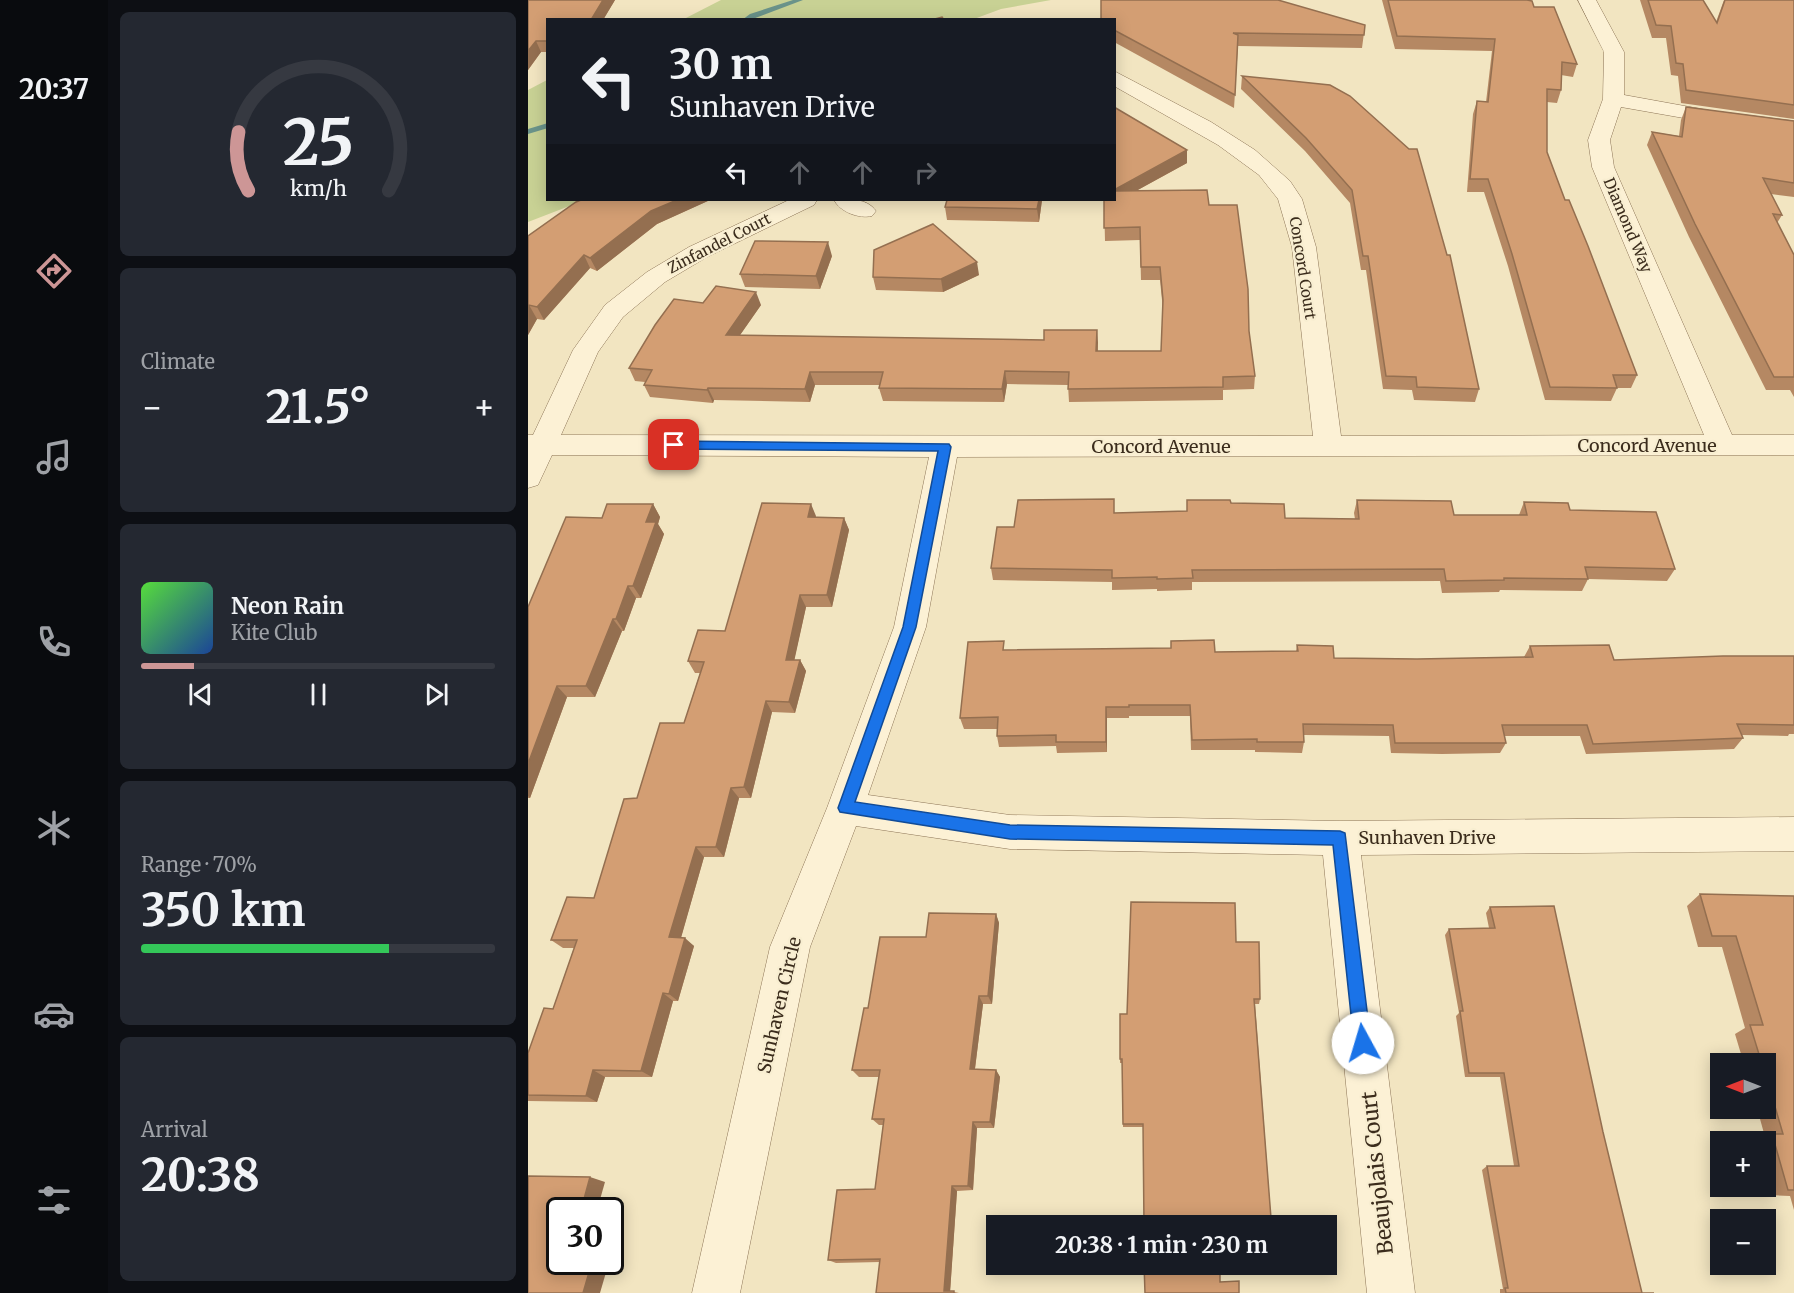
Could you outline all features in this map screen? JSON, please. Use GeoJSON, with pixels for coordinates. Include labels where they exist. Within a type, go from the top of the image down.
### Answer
{"type":"FeatureCollection","features":[{"type":"Feature","properties":{"kind":"street","name":"Diamond Way"},"geometry":{"type":"LineString","coordinates":[[1587,0],[1614,52],[1613,99],[1599,140],[1603,166],[1722,444]]}},
{"type":"Feature","properties":{"kind":"street","name":"Concord Court"},"geometry":{"type":"LineString","coordinates":[[1116,78],[1232,145],[1264,167],[1283,188],[1296,215],[1303,251],[1328,445]]}},
{"type":"Feature","properties":{"kind":"street"},"geometry":{"type":"LineString","coordinates":[[1613,99],[1712,117],[1794,127]]}},
{"type":"Feature","properties":{"kind":"street","name":"Zinfandel Court"},"geometry":{"type":"LineString","coordinates":[[535,444],[586,350],[615,311],[656,277],[689,257],[804,201]]}},
{"type":"Feature","properties":{"kind":"street"},"geometry":{"type":"LineString","coordinates":[[528,477],[535,444]]}},
{"type":"Feature","properties":{"kind":"street","name":"Concord Avenue"},"geometry":{"type":"LineString","coordinates":[[535,444],[945,447],[1794,445]]}},
{"type":"Feature","properties":{"kind":"street","name":"Sunhaven Circle"},"geometry":{"type":"LineString","coordinates":[[716,1293],[790,947],[845,808],[910,627],[945,447]]}},
{"type":"Feature","properties":{"kind":"street","name":"Sunhaven Drive"},"geometry":{"type":"LineString","coordinates":[[845,808],[1010,832],[1340,838],[1794,834]]}},
{"type":"Feature","properties":{"kind":"street","name":"Beaujolais Court"},"geometry":{"type":"LineString","coordinates":[[1340,838],[1391,1293]]}},
{"type":"Feature","properties":{"kind":"green space"},"geometry":{"type":"Polygon","coordinates":[[[721,0],[1051,0],[1001,9],[977,18],[686,18],[721,0]]]}},
{"type":"Feature","properties":{"kind":"green space"},"geometry":{"type":"Polygon","coordinates":[[[546,81],[546,201],[582,201],[528,222],[528,90],[546,81]]]}},
{"type":"Feature","properties":{"kind":"building"},"geometry":{"type":"Polygon","coordinates":[[[528,0],[603,0],[592,18],[546,18],[546,41],[536,41],[528,51],[528,0]]]}},
{"type":"Feature","properties":{"kind":"building"},"geometry":{"type":"Polygon","coordinates":[[[1101,0],[1278,0],[1365,25],[1364,35],[1233,33],[1238,35],[1235,95],[1116,31],[1116,18],[1101,18],[1101,0]]]}},
{"type":"Feature","properties":{"kind":"building"},"geometry":{"type":"Polygon","coordinates":[[[1388,0],[1527,0],[1532,1],[1534,7],[1554,7],[1577,64],[1562,62],[1561,90],[1547,89],[1547,152],[1565,200],[1569,200],[1588,246],[1637,375],[1613,375],[1617,388],[1550,387],[1488,179],[1470,179],[1477,101],[1488,102],[1495,39],[1397,36],[1388,0]]]}},
{"type":"Feature","properties":{"kind":"building"},"geometry":{"type":"Polygon","coordinates":[[[1648,0],[1703,0],[1717,23],[1725,0],[1794,0],[1794,105],[1686,90],[1683,64],[1676,63],[1671,26],[1656,25],[1648,0]]]}},
{"type":"Feature","properties":{"kind":"building"},"geometry":{"type":"Polygon","coordinates":[[[1242,76],[1330,85],[1350,96],[1409,149],[1417,149],[1447,255],[1450,255],[1479,389],[1417,387],[1416,377],[1386,376],[1368,256],[1363,256],[1352,190],[1306,138],[1242,76]]]}},
{"type":"Feature","properties":{"kind":"building"},"geometry":{"type":"Polygon","coordinates":[[[1686,107],[1794,121],[1794,183],[1763,178],[1782,215],[1773,214],[1794,255],[1794,377],[1774,377],[1695,224],[1652,132],[1682,137],[1686,107]]]}},
{"type":"Feature","properties":{"kind":"building"},"geometry":{"type":"Polygon","coordinates":[[[1116,108],[1187,150],[1116,189],[1116,108]]]}},
{"type":"Feature","properties":{"kind":"building"},"geometry":{"type":"Polygon","coordinates":[[[1207,190],[1209,205],[1237,205],[1248,289],[1249,331],[1255,376],[1223,377],[1223,387],[1068,389],[1069,372],[1005,371],[1002,389],[879,388],[883,372],[810,372],[805,389],[708,388],[707,390],[644,385],[652,370],[629,368],[674,299],[703,303],[716,286],[756,292],[726,335],[1044,340],[1044,330],[1097,330],[1096,351],[1161,351],[1163,300],[1160,267],[1141,267],[1140,227],[1104,228],[1104,201],[1116,201],[1116,191],[1207,190]]]}},
{"type":"Feature","properties":{"kind":"building"},"geometry":{"type":"Polygon","coordinates":[[[675,201],[651,211],[590,258],[584,255],[537,307],[529,305],[528,307],[528,236],[576,202],[675,201]]]}},
{"type":"Feature","properties":{"kind":"building"},"geometry":{"type":"Polygon","coordinates":[[[947,201],[1039,201],[1037,209],[945,207],[947,201]]]}},
{"type":"Feature","properties":{"kind":"building"},"geometry":{"type":"Polygon","coordinates":[[[933,224],[977,262],[941,279],[873,277],[874,250],[933,224]]]}},
{"type":"Feature","properties":{"kind":"building"},"geometry":{"type":"Polygon","coordinates":[[[755,241],[828,242],[816,276],[740,274],[755,241]]]}},
{"type":"Feature","properties":{"kind":"building"},"geometry":{"type":"Polygon","coordinates":[[[1114,499],[1114,513],[1187,511],[1187,500],[1230,500],[1231,503],[1284,504],[1285,518],[1359,519],[1357,500],[1451,501],[1454,515],[1527,515],[1524,502],[1568,503],[1570,510],[1656,512],[1675,569],[1585,567],[1588,579],[1504,578],[1504,580],[1446,581],[1444,569],[1192,570],[1193,578],[1157,579],[1157,577],[1112,578],[1112,570],[991,568],[997,527],[1014,527],[1018,500],[1114,499]]]}},
{"type":"Feature","properties":{"kind":"building"},"geometry":{"type":"Polygon","coordinates":[[[762,503],[811,504],[808,517],[844,518],[827,595],[800,595],[786,660],[800,660],[789,702],[766,701],[744,787],[731,788],[716,847],[696,847],[669,937],[685,938],[669,994],[663,993],[641,1071],[593,1070],[586,1096],[528,1095],[528,1053],[544,1008],[553,1009],[577,940],[551,940],[567,897],[594,898],[624,799],[637,798],[660,723],[684,723],[704,662],[688,661],[698,630],[725,631],[762,503]]]}},
{"type":"Feature","properties":{"kind":"building"},"geometry":{"type":"Polygon","coordinates":[[[607,504],[653,504],[646,522],[656,522],[633,586],[628,586],[586,686],[557,686],[528,764],[528,607],[566,517],[602,518],[607,504]]]}},
{"type":"Feature","properties":{"kind":"building"},"geometry":{"type":"Polygon","coordinates":[[[1214,640],[1215,652],[1298,651],[1297,645],[1333,646],[1334,658],[1533,657],[1530,646],[1609,645],[1614,660],[1794,656],[1794,725],[1737,724],[1743,738],[1593,744],[1587,725],[1502,725],[1506,743],[1395,743],[1393,725],[1303,724],[1304,742],[1257,742],[1257,739],[1192,740],[1190,705],[1129,705],[1129,707],[1106,707],[1106,742],[1056,742],[1056,735],[997,736],[998,717],[960,718],[968,642],[1004,641],[1003,650],[1171,648],[1171,641],[1214,640]]]}},
{"type":"Feature","properties":{"kind":"building"},"geometry":{"type":"Polygon","coordinates":[[[1700,894],[1794,896],[1794,1190],[1788,1190],[1776,1148],[1776,1134],[1783,1134],[1776,1110],[1776,1053],[1759,1053],[1750,1025],[1763,1025],[1736,936],[1712,936],[1700,894]]]}},
{"type":"Feature","properties":{"kind":"building"},"geometry":{"type":"Polygon","coordinates":[[[1131,902],[1235,903],[1236,942],[1259,942],[1260,999],[1254,999],[1271,1215],[1144,1215],[1143,1124],[1123,1124],[1120,1014],[1127,1014],[1131,902]]]}},
{"type":"Feature","properties":{"kind":"building"},"geometry":{"type":"Polygon","coordinates":[[[1554,906],[1603,1132],[1642,1293],[1506,1293],[1505,1288],[1508,1288],[1487,1166],[1519,1166],[1504,1073],[1469,1073],[1460,1011],[1463,1011],[1449,929],[1495,928],[1490,907],[1554,906]]]}},
{"type":"Feature","properties":{"kind":"building"},"geometry":{"type":"Polygon","coordinates":[[[929,913],[996,914],[988,996],[979,996],[970,1069],[996,1070],[990,1122],[973,1122],[968,1186],[952,1186],[944,1291],[954,1291],[954,1293],[876,1293],[880,1259],[828,1260],[837,1190],[875,1189],[884,1119],[872,1119],[880,1070],[852,1070],[864,1008],[868,1008],[880,937],[926,937],[929,913]]]}},
{"type":"Feature","properties":{"kind":"building"},"geometry":{"type":"Polygon","coordinates":[[[528,1176],[590,1177],[585,1197],[546,1197],[546,1275],[588,1275],[583,1293],[528,1293],[528,1176]]]}},
{"type":"Feature","properties":{"kind":"building"},"geometry":{"type":"Polygon","coordinates":[[[1144,1275],[1220,1275],[1220,1282],[1239,1281],[1239,1293],[1145,1293],[1144,1275]]]}},
{"type":"Feature","properties":{"kind":"waterway"},"geometry":{"type":"LineString","coordinates":[[748,18],[800,0]]}},
{"type":"Feature","properties":{"kind":"waterway"},"geometry":{"type":"LineString","coordinates":[[528,132],[546,126]]}},
{"type":"Feature","properties":{"kind":"route"},"geometry":{"type":"LineString","coordinates":[[674,445],[945,447],[910,627],[845,808],[1010,832],[1340,838],[1363,1043]]}}]}
